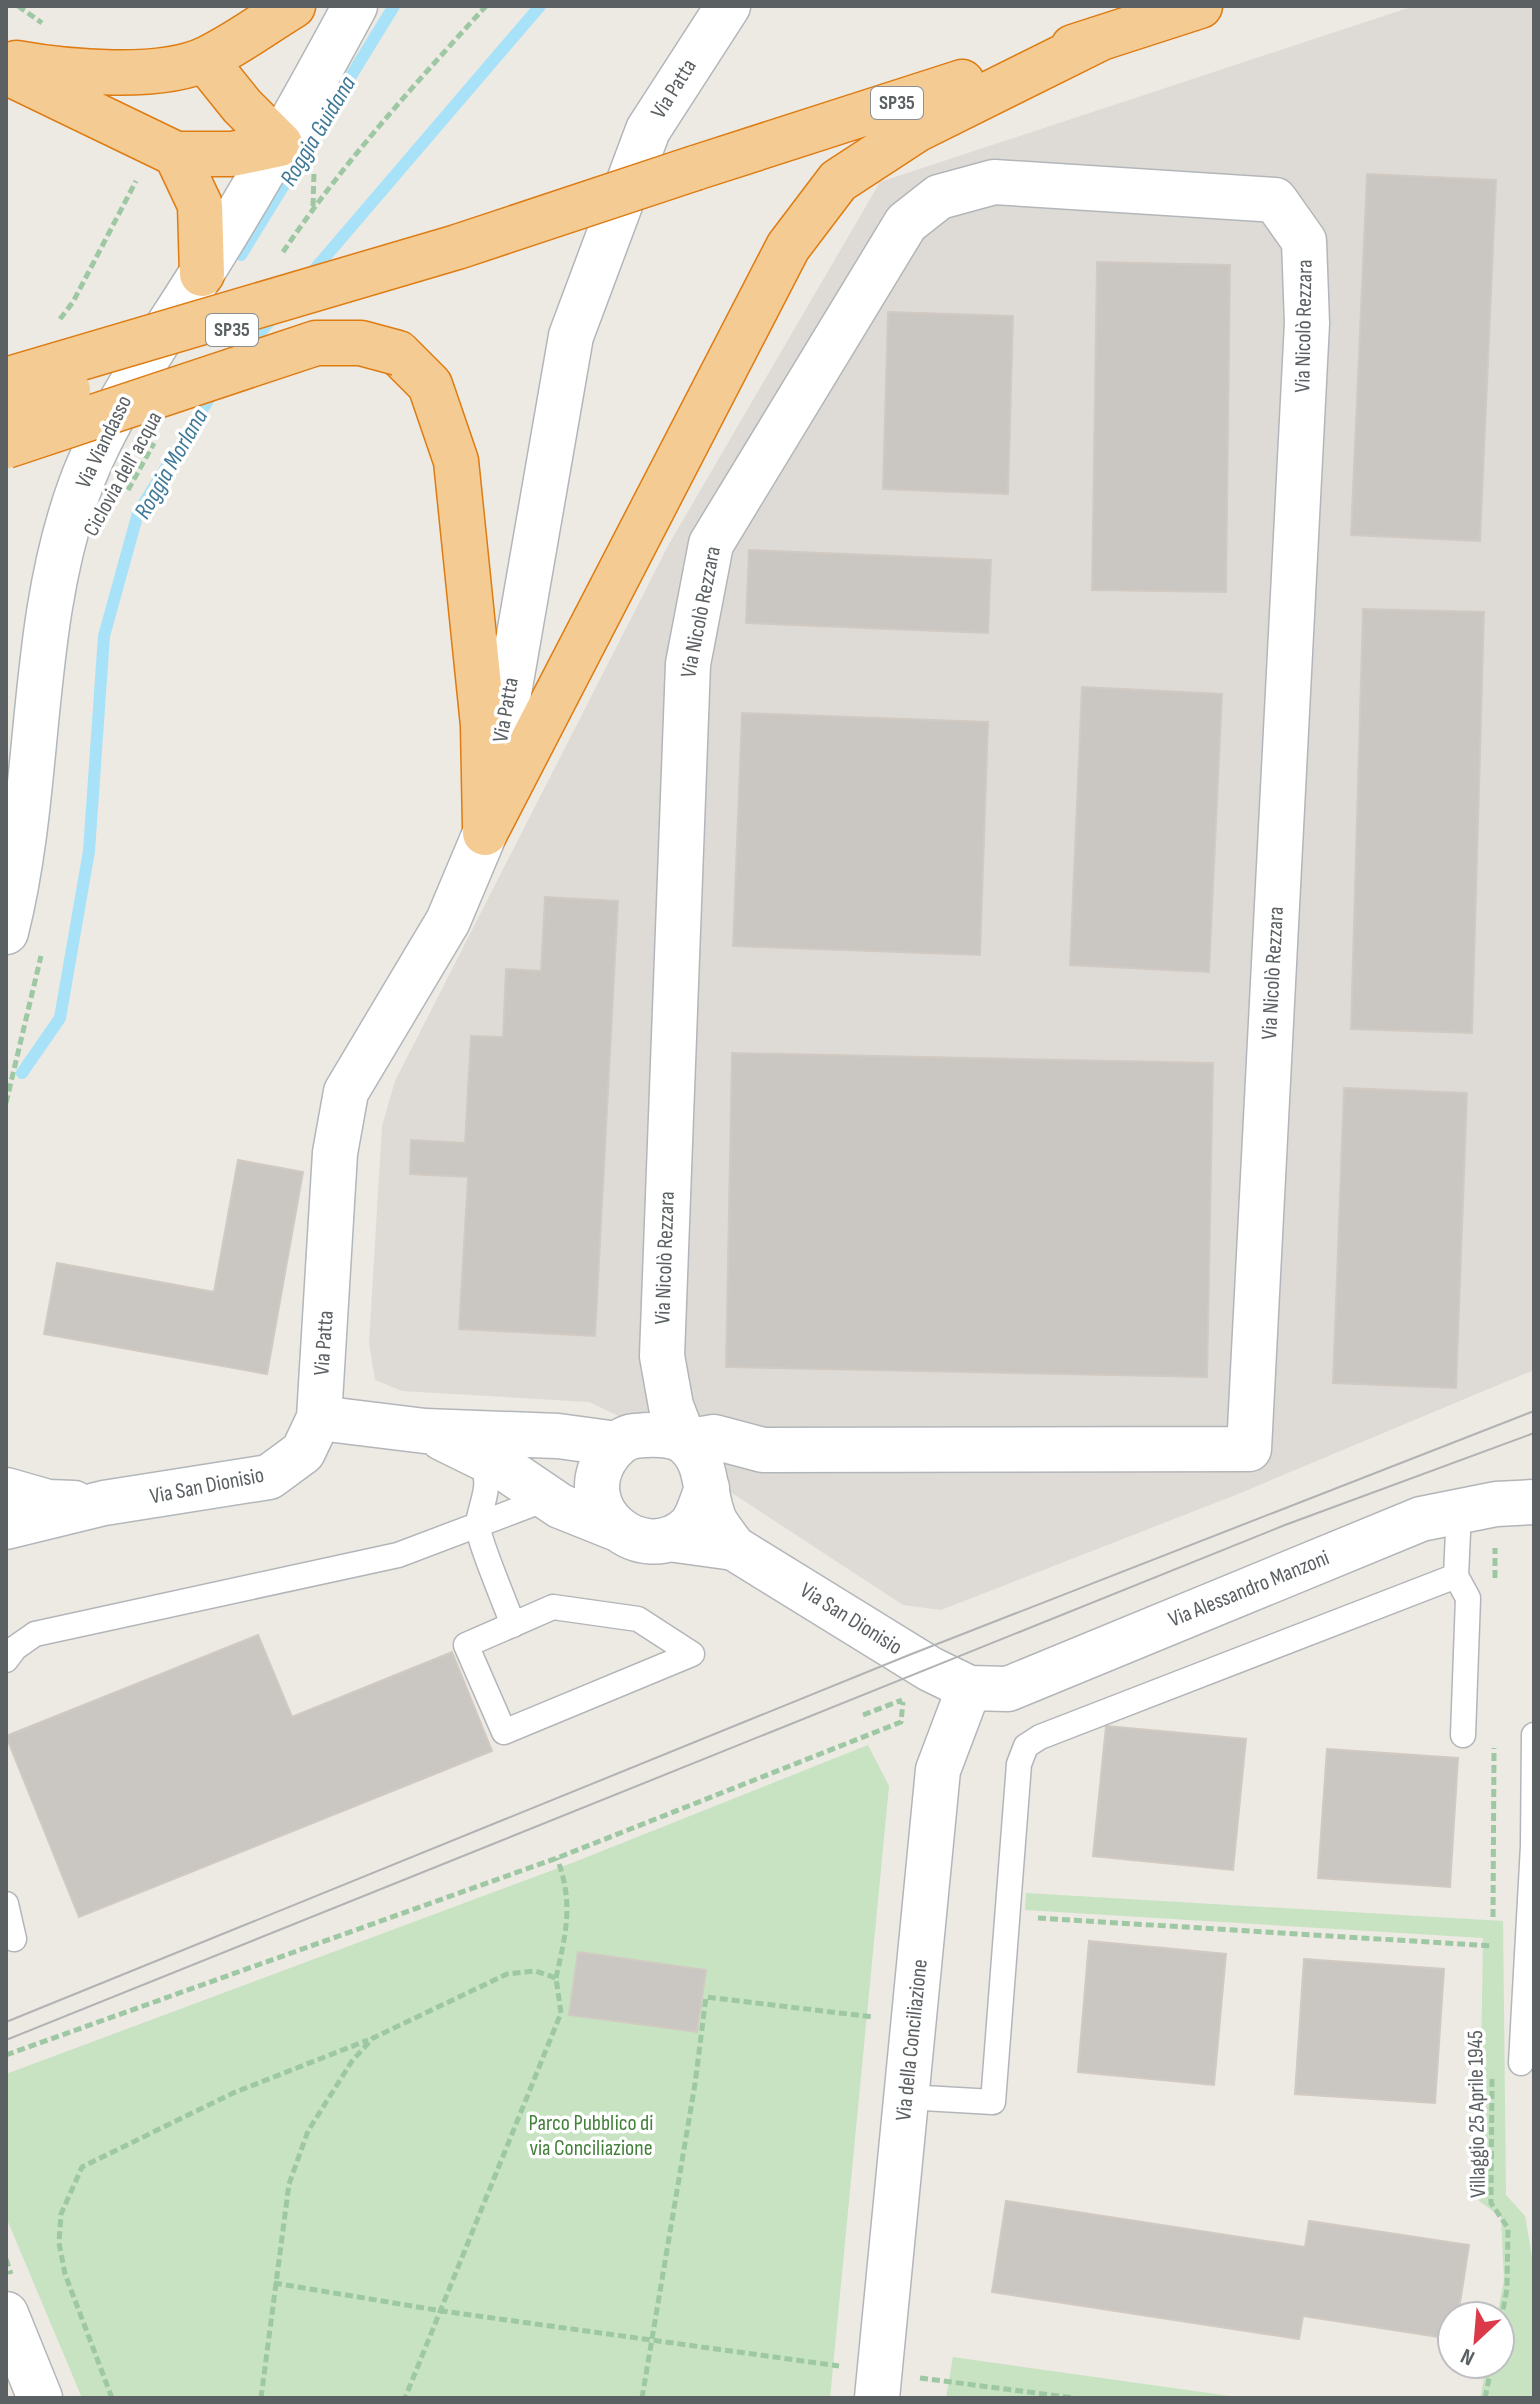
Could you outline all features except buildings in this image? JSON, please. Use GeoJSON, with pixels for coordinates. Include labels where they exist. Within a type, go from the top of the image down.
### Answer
{"type":"FeatureCollection","features":[{"type":"Feature","properties":{"kind":"highway"},"geometry":{"type":"LineString","coordinates":[[6,61],[62,72],[137,71],[205,60],[293,6]]}},
{"type":"Feature","properties":{"kind":"highway","name":"SP35"},"geometry":{"type":"LineString","coordinates":[[6,413],[457,247],[1200,6]]}},
{"type":"Feature","properties":{"kind":"highway"},"geometry":{"type":"LineString","coordinates":[[485,833],[788,247],[838,181],[916,130],[1099,39]]}},
{"type":"Feature","properties":{"kind":"highway"},"geometry":{"type":"LineString","coordinates":[[6,72],[166,149],[232,154],[280,144],[205,60]]}},
{"type":"Feature","properties":{"kind":"highway"},"geometry":{"type":"LineString","coordinates":[[166,149],[200,205],[202,274]]}},
{"type":"Feature","properties":{"kind":"highway"},"geometry":{"type":"LineString","coordinates":[[6,380],[457,247]]}},
{"type":"Feature","properties":{"kind":"highway"},"geometry":{"type":"LineString","coordinates":[[6,446],[316,343],[361,343],[398,353],[430,385],[456,461],[483,725],[485,833]]}},
{"type":"Feature","properties":{"kind":"street","name":"Via Viandasso"},"geometry":{"type":"LineString","coordinates":[[25,937],[29,818],[50,602],[81,483],[136,376],[280,144],[355,6]]}},
{"type":"Feature","properties":{"kind":"street","name":"Via Patta"},"geometry":{"type":"LineString","coordinates":[[319,1418],[335,1153],[346,1092],[448,921],[485,833],[571,336],[648,130],[728,6]]}},
{"type":"Feature","properties":{"kind":"street","name":"Via Nicolò Rezzara"},"geometry":{"type":"LineString","coordinates":[[994,182],[1275,200],[1304,241],[1307,323],[1249,1449],[763,1450],[714,1437],[699,1469],[671,1406],[662,1356],[688,664],[711,544],[906,223],[939,197],[994,182]]}},
{"type":"Feature","properties":{"kind":"street","name":"Via Nicolò Rezzara"},"geometry":{"type":"LineString","coordinates":[[623,1440],[650,1401],[662,1356]]}},
{"type":"Feature","properties":{"kind":"street"},"geometry":{"type":"LineString","coordinates":[[319,1418],[425,1431],[623,1440],[657,1434],[699,1469],[690,1526],[669,1539],[634,1539],[560,1506],[490,1461],[425,1431]]}},
{"type":"Feature","properties":{"kind":"street","name":"Via San Dionisio"},"geometry":{"type":"LineString","coordinates":[[104,1503],[269,1477],[303,1452],[319,1418]]}},
{"type":"Feature","properties":{"kind":"street"},"geometry":{"type":"LineString","coordinates":[[615,1528],[602,1511],[596,1490],[601,1463],[623,1440]]}},
{"type":"Feature","properties":{"kind":"street","name":"Via San Dionisio"},"geometry":{"type":"LineString","coordinates":[[699,1469],[715,1521],[734,1548],[930,1669],[969,1688]]}},
{"type":"Feature","properties":{"kind":"street"},"geometry":{"type":"LineString","coordinates":[[6,1490],[48,1502],[104,1503]]}},
{"type":"Feature","properties":{"kind":"street","name":"Via Alessandro Manzoni"},"geometry":{"type":"LineString","coordinates":[[969,1688],[1008,1689],[1421,1519],[1496,1504],[1534,1502]]}},
{"type":"Feature","properties":{"kind":"street"},"geometry":{"type":"LineString","coordinates":[[6,1527],[104,1503]]}},
{"type":"Feature","properties":{"kind":"street","name":"Via San Dionisio"},"geometry":{"type":"LineString","coordinates":[[669,1539],[734,1548]]}},
{"type":"Feature","properties":{"kind":"street","name":"Via della Conciliazione"},"geometry":{"type":"LineString","coordinates":[[879,2385],[938,1770],[969,1688]]}},
{"type":"Feature","properties":{"kind":"street"},"geometry":{"type":"LineString","coordinates":[[6,2314],[40,2398]]}},
{"type":"Feature","properties":{"kind":"lane"},"geometry":{"type":"LineString","coordinates":[[480,1518],[488,1489],[490,1461],[539,1435]]}},
{"type":"Feature","properties":{"kind":"lane"},"geometry":{"type":"LineString","coordinates":[[490,1461],[480,1518],[513,1625]]}},
{"type":"Feature","properties":{"kind":"lane"},"geometry":{"type":"LineString","coordinates":[[6,1660],[15,1648],[35,1634],[398,1555],[480,1518],[538,1502],[560,1506]]}},
{"type":"Feature","properties":{"kind":"lane"},"geometry":{"type":"LineString","coordinates":[[1459,1511],[1456,1576],[1468,1598],[1463,1735]]}},
{"type":"Feature","properties":{"kind":"lane"},"geometry":{"type":"LineString","coordinates":[[906,2097],[993,2102],[1019,1764],[1026,1746],[1040,1737],[1456,1576]]}},
{"type":"Feature","properties":{"kind":"lane"},"geometry":{"type":"LineString","coordinates":[[553,1607],[638,1619],[692,1654],[504,1732],[466,1645],[513,1625],[553,1607]]}},
{"type":"Feature","properties":{"kind":"lane"},"geometry":{"type":"LineString","coordinates":[[1521,2063],[1533,1846],[1534,1735]]}},
{"type":"Feature","properties":{"kind":"lane"},"geometry":{"type":"LineString","coordinates":[[6,1904],[14,1939]]}},
{"type":"Feature","properties":{"kind":"path"},"geometry":{"type":"LineString","coordinates":[[278,259],[313,207],[486,6]]}},
{"type":"Feature","properties":{"kind":"path"},"geometry":{"type":"LineString","coordinates":[[57,324],[166,149]]}},
{"type":"Feature","properties":{"kind":"path","name":"Ciclovia dell' acqua"},"geometry":{"type":"LineString","coordinates":[[126,493],[155,441]]}},
{"type":"Feature","properties":{"kind":"path"},"geometry":{"type":"LineString","coordinates":[[6,1103],[25,937]]}},
{"type":"Feature","properties":{"kind":"path"},"geometry":{"type":"LineString","coordinates":[[895,1693],[903,1700]]}},
{"type":"Feature","properties":{"kind":"path"},"geometry":{"type":"LineString","coordinates":[[863,1715],[903,1700]]}},
{"type":"Feature","properties":{"kind":"path"},"geometry":{"type":"LineString","coordinates":[[6,2055],[557,1858],[901,1722],[903,1700]]}},
{"type":"Feature","properties":{"kind":"path"},"geometry":{"type":"LineString","coordinates":[[405,2398],[561,2013],[556,1978],[568,1920],[568,1887],[557,1858]]}},
{"type":"Feature","properties":{"kind":"path"},"geometry":{"type":"LineString","coordinates":[[1007,1916],[1493,1946],[1492,1961]]}},
{"type":"Feature","properties":{"kind":"path"},"geometry":{"type":"LineString","coordinates":[[112,2398],[65,2274],[59,2243],[61,2214],[82,2167],[233,2093],[373,2038],[507,1974],[535,1971],[556,1978]]}},
{"type":"Feature","properties":{"kind":"path"},"geometry":{"type":"LineString","coordinates":[[642,2398],[695,2084],[706,1997],[874,2017]]}},
{"type":"Feature","properties":{"kind":"path"},"geometry":{"type":"LineString","coordinates":[[261,2398],[289,2184],[308,2131],[352,2061],[373,2038]]}},
{"type":"Feature","properties":{"kind":"path","name":"Villaggio 25 Aprile 1945"},"geometry":{"type":"LineString","coordinates":[[1492,2067],[1491,2203],[1508,2228],[1505,2300]]}},
{"type":"Feature","properties":{"kind":"path"},"geometry":{"type":"LineString","coordinates":[[274,2283],[442,2311],[652,2339],[879,2385],[1075,2398]]}},
{"type":"Feature","properties":{"kind":"shaded area"},"geometry":{"type":"Polygon","coordinates":[[[1414,6],[1534,6],[1534,1370],[1238,1494],[941,1610],[903,1605],[706,1476],[657,1434],[589,1402],[402,1391],[375,1380],[369,1343],[382,1126],[395,1081],[669,544],[880,182],[1414,6]]]}},
{"type":"Feature","properties":{"kind":"green space","name":"Parco Pubblico di via Conciliazione"},"geometry":{"type":"Polygon","coordinates":[[[868,1745],[889,1786],[830,2398],[82,2398],[6,2217],[6,2074],[572,1863],[868,1745]]]}},
{"type":"Feature","properties":{"kind":"green space"},"geometry":{"type":"Polygon","coordinates":[[[1026,1893],[1503,1921],[1506,2195],[1525,2216],[1534,2268],[1534,2398],[1480,2398],[1484,2380],[1516,2380],[1516,2300],[1500,2300],[1504,2280],[1501,2217],[1479,2201],[1483,1938],[1025,1910],[1026,1893]]]}},
{"type":"Feature","properties":{"kind":"green space"},"geometry":{"type":"Polygon","coordinates":[[[953,2357],[1244,2398],[946,2398],[953,2357]]]}},
{"type":"Feature","properties":{"kind":"waterway","name":"Roggia Guidana"},"geometry":{"type":"LineString","coordinates":[[241,255],[394,6]]}},
{"type":"Feature","properties":{"kind":"waterway","name":"Roggia Morlana"},"geometry":{"type":"LineString","coordinates":[[308,277],[540,6]]}},
{"type":"Feature","properties":{"kind":"waterway","name":"Roggia Morlana"},"geometry":{"type":"LineString","coordinates":[[243,353],[275,315]]}},
{"type":"Feature","properties":{"kind":"waterway","name":"Roggia Morlana"},"geometry":{"type":"LineString","coordinates":[[22,1073],[60,1018],[89,851],[104,636],[138,513],[215,389]]}},
{"type":"Feature","properties":{"kind":"tram line"},"geometry":{"type":"LineString","coordinates":[[6,2022],[909,1655],[1534,1411]]}},
{"type":"Feature","properties":{"kind":"tram line"},"geometry":{"type":"LineString","coordinates":[[6,2040],[1285,1525],[1534,1433]]}}]}
